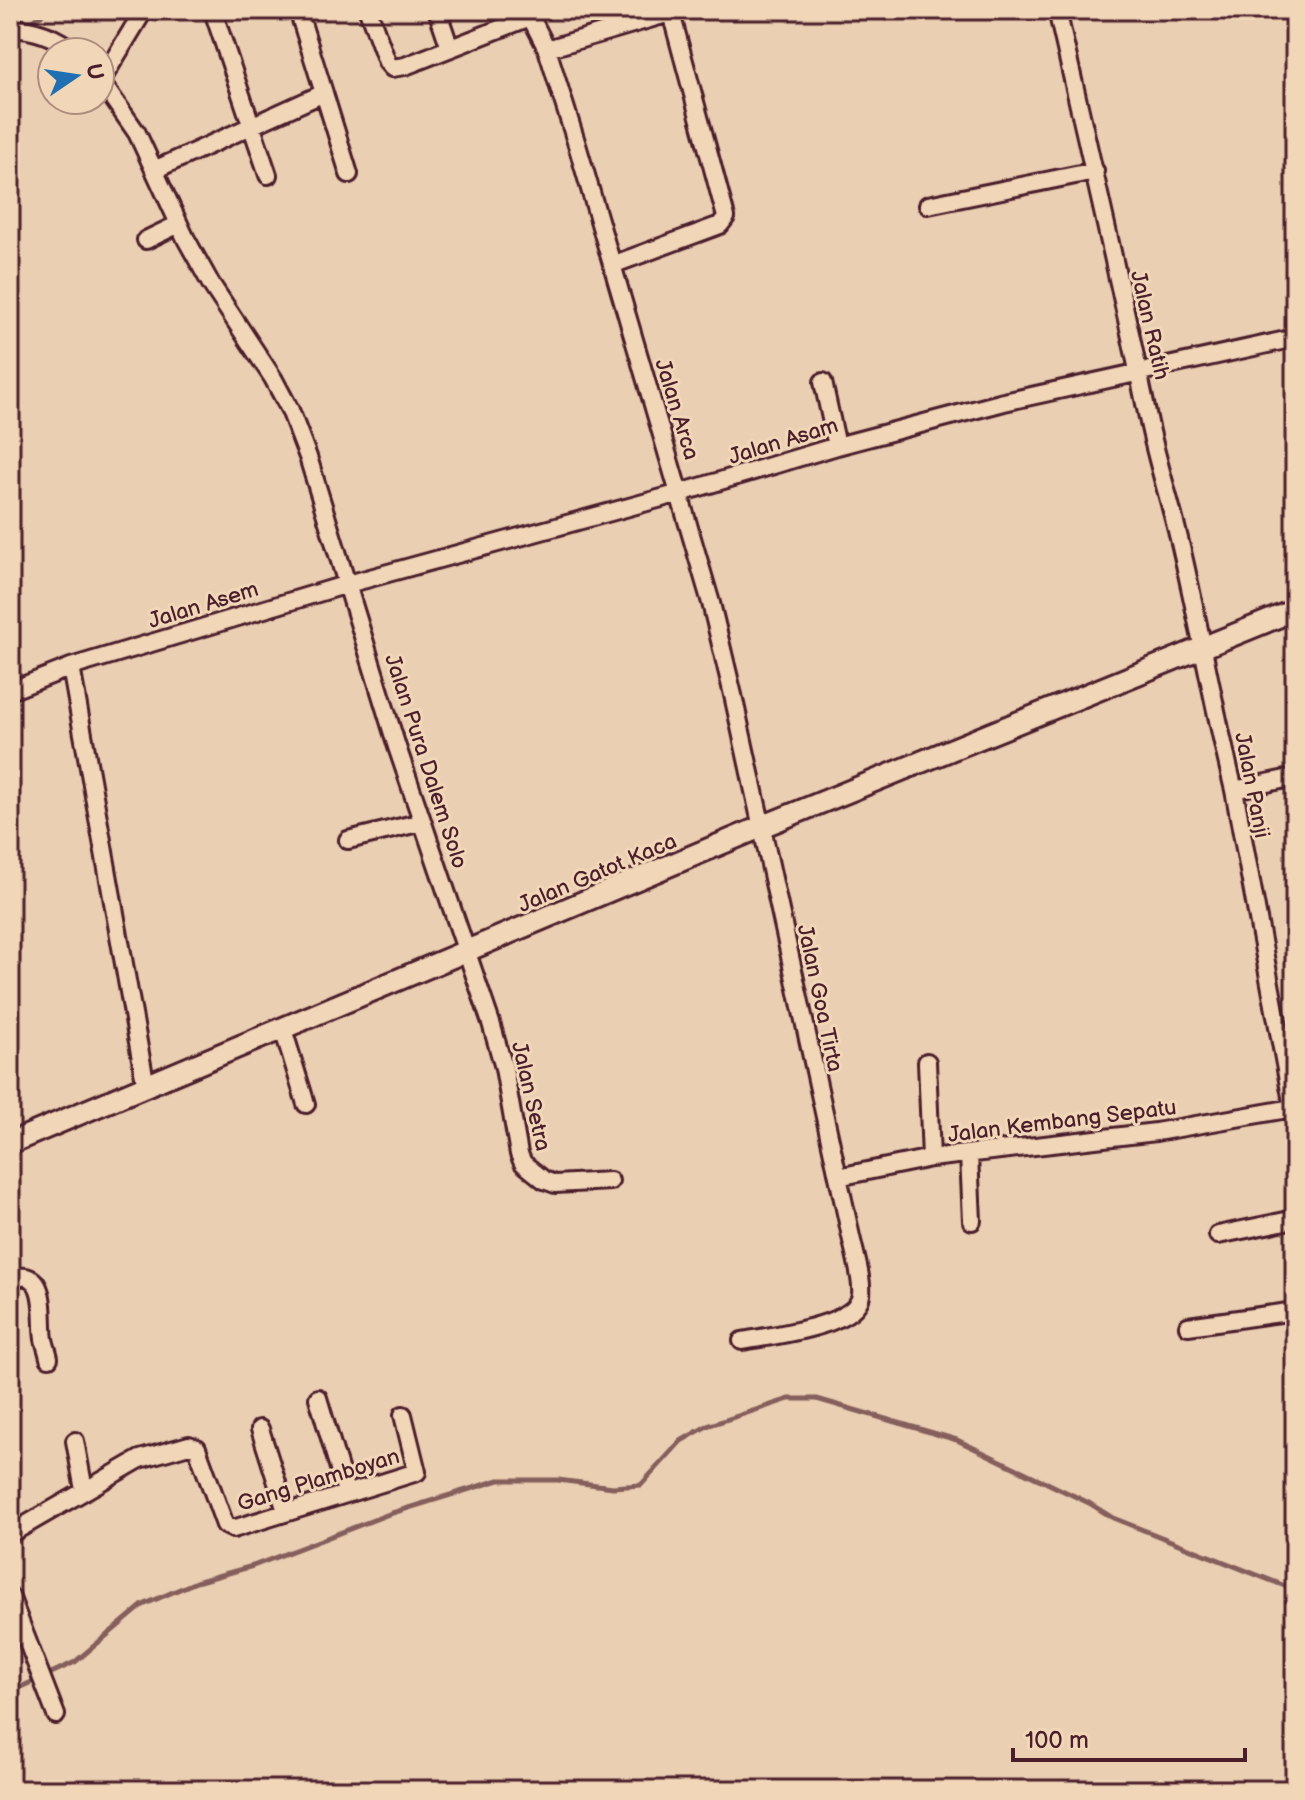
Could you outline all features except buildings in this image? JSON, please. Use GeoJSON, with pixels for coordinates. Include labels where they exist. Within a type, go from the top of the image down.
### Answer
{"type":"FeatureCollection","features":[{"type":"Feature","properties":{"kind":"main road","name":"Jalan Gatot Kaca"},"geometry":{"type":"LineString","coordinates":[[10,1143],[761,827],[1295,610]]}},
{"type":"Feature","properties":{"kind":"street"},"geometry":{"type":"LineString","coordinates":[[116,55],[144,10]]}},
{"type":"Feature","properties":{"kind":"street"},"geometry":{"type":"LineString","coordinates":[[298,10],[349,174]]}},
{"type":"Feature","properties":{"kind":"street"},"geometry":{"type":"LineString","coordinates":[[368,10],[392,68],[450,48],[529,13]]}},
{"type":"Feature","properties":{"kind":"street"},"geometry":{"type":"LineString","coordinates":[[437,10],[450,48]]}},
{"type":"Feature","properties":{"kind":"street","name":"Jalan Ratih"},"geometry":{"type":"LineString","coordinates":[[1057,10],[1095,171],[1123,309],[1140,371],[1148,419],[1204,648]]}},
{"type":"Feature","properties":{"kind":"street"},"geometry":{"type":"LineString","coordinates":[[547,49],[676,12],[726,217],[720,225],[612,265]]}},
{"type":"Feature","properties":{"kind":"street","name":"Jalan Arca"},"geometry":{"type":"LineString","coordinates":[[529,13],[547,49],[680,493],[733,695],[761,827]]}},
{"type":"Feature","properties":{"kind":"street"},"geometry":{"type":"LineString","coordinates":[[215,17],[268,175]]}},
{"type":"Feature","properties":{"kind":"street"},"geometry":{"type":"LineString","coordinates":[[10,28],[48,36]]}},
{"type":"Feature","properties":{"kind":"street"},"geometry":{"type":"LineString","coordinates":[[154,170],[324,93]]}},
{"type":"Feature","properties":{"kind":"street","name":"Jalan Pura Dalem Solo"},"geometry":{"type":"LineString","coordinates":[[116,103],[137,133],[211,284],[273,378],[290,410],[308,457],[422,822],[469,951]]}},
{"type":"Feature","properties":{"kind":"street"},"geometry":{"type":"LineString","coordinates":[[928,205],[1095,171]]}},
{"type":"Feature","properties":{"kind":"street"},"geometry":{"type":"LineString","coordinates":[[146,240],[179,224]]}},
{"type":"Feature","properties":{"kind":"street","name":"Jalan Asam"},"geometry":{"type":"LineString","coordinates":[[348,584],[1004,402],[1295,338]]}},
{"type":"Feature","properties":{"kind":"street"},"geometry":{"type":"LineString","coordinates":[[823,382],[837,446]]}},
{"type":"Feature","properties":{"kind":"street","name":"Jalan Asem"},"geometry":{"type":"LineString","coordinates":[[10,691],[71,667],[348,584]]}},
{"type":"Feature","properties":{"kind":"street","name":"Jalan Panji"},"geometry":{"type":"LineString","coordinates":[[1204,648],[1290,1063],[1294,1113]]}},
{"type":"Feature","properties":{"kind":"street"},"geometry":{"type":"LineString","coordinates":[[71,667],[146,1087]]}},
{"type":"Feature","properties":{"kind":"street"},"geometry":{"type":"LineString","coordinates":[[1234,790],[1295,777]]}},
{"type":"Feature","properties":{"kind":"street"},"geometry":{"type":"LineString","coordinates":[[348,840],[422,822]]}},
{"type":"Feature","properties":{"kind":"street","name":"Jalan Goa Tirta"},"geometry":{"type":"LineString","coordinates":[[742,1341],[843,1318],[859,1301],[860,1289],[761,827]]}},
{"type":"Feature","properties":{"kind":"street","name":"Jalan Setra"},"geometry":{"type":"LineString","coordinates":[[469,951],[504,1068],[523,1163],[544,1180],[555,1184],[610,1181]]}},
{"type":"Feature","properties":{"kind":"street"},"geometry":{"type":"LineString","coordinates":[[283,1029],[306,1104]]}},
{"type":"Feature","properties":{"kind":"street"},"geometry":{"type":"LineString","coordinates":[[927,1062],[931,1158]]}},
{"type":"Feature","properties":{"kind":"street","name":"Jalan Kembang Sepatu"},"geometry":{"type":"LineString","coordinates":[[838,1177],[931,1158],[1294,1113]]}},
{"type":"Feature","properties":{"kind":"street"},"geometry":{"type":"LineString","coordinates":[[969,1155],[972,1221]]}},
{"type":"Feature","properties":{"kind":"street"},"geometry":{"type":"LineString","coordinates":[[1218,1235],[1295,1219]]}},
{"type":"Feature","properties":{"kind":"street"},"geometry":{"type":"LineString","coordinates":[[10,1279],[27,1276],[38,1288],[49,1358]]}},
{"type":"Feature","properties":{"kind":"street"},"geometry":{"type":"LineString","coordinates":[[1188,1326],[1295,1311]]}},
{"type":"Feature","properties":{"kind":"street"},"geometry":{"type":"LineString","coordinates":[[318,1398],[346,1492]]}},
{"type":"Feature","properties":{"kind":"street","name":"Gang Plamboyan"},"geometry":{"type":"LineString","coordinates":[[10,1534],[140,1459],[189,1445],[197,1448],[229,1528],[286,1511],[418,1471],[403,1415]]}},
{"type":"Feature","properties":{"kind":"street"},"geometry":{"type":"LineString","coordinates":[[260,1429],[286,1511]]}},
{"type":"Feature","properties":{"kind":"street"},"geometry":{"type":"LineString","coordinates":[[75,1441],[84,1490]]}},
{"type":"Feature","properties":{"kind":"street"},"geometry":{"type":"LineString","coordinates":[[11,1601],[56,1715]]}},
{"type":"Feature","properties":{"kind":"waterway"},"geometry":{"type":"LineString","coordinates":[[25,23],[48,10]]}},
{"type":"Feature","properties":{"kind":"waterway"},"geometry":{"type":"LineString","coordinates":[[10,1692],[75,1662],[143,1605],[196,1582],[253,1566],[389,1514],[499,1480],[558,1480],[613,1487],[641,1485],[681,1441],[707,1426],[789,1399],[817,1399],[957,1440],[1089,1503],[1113,1518],[1295,1590]]}}]}
